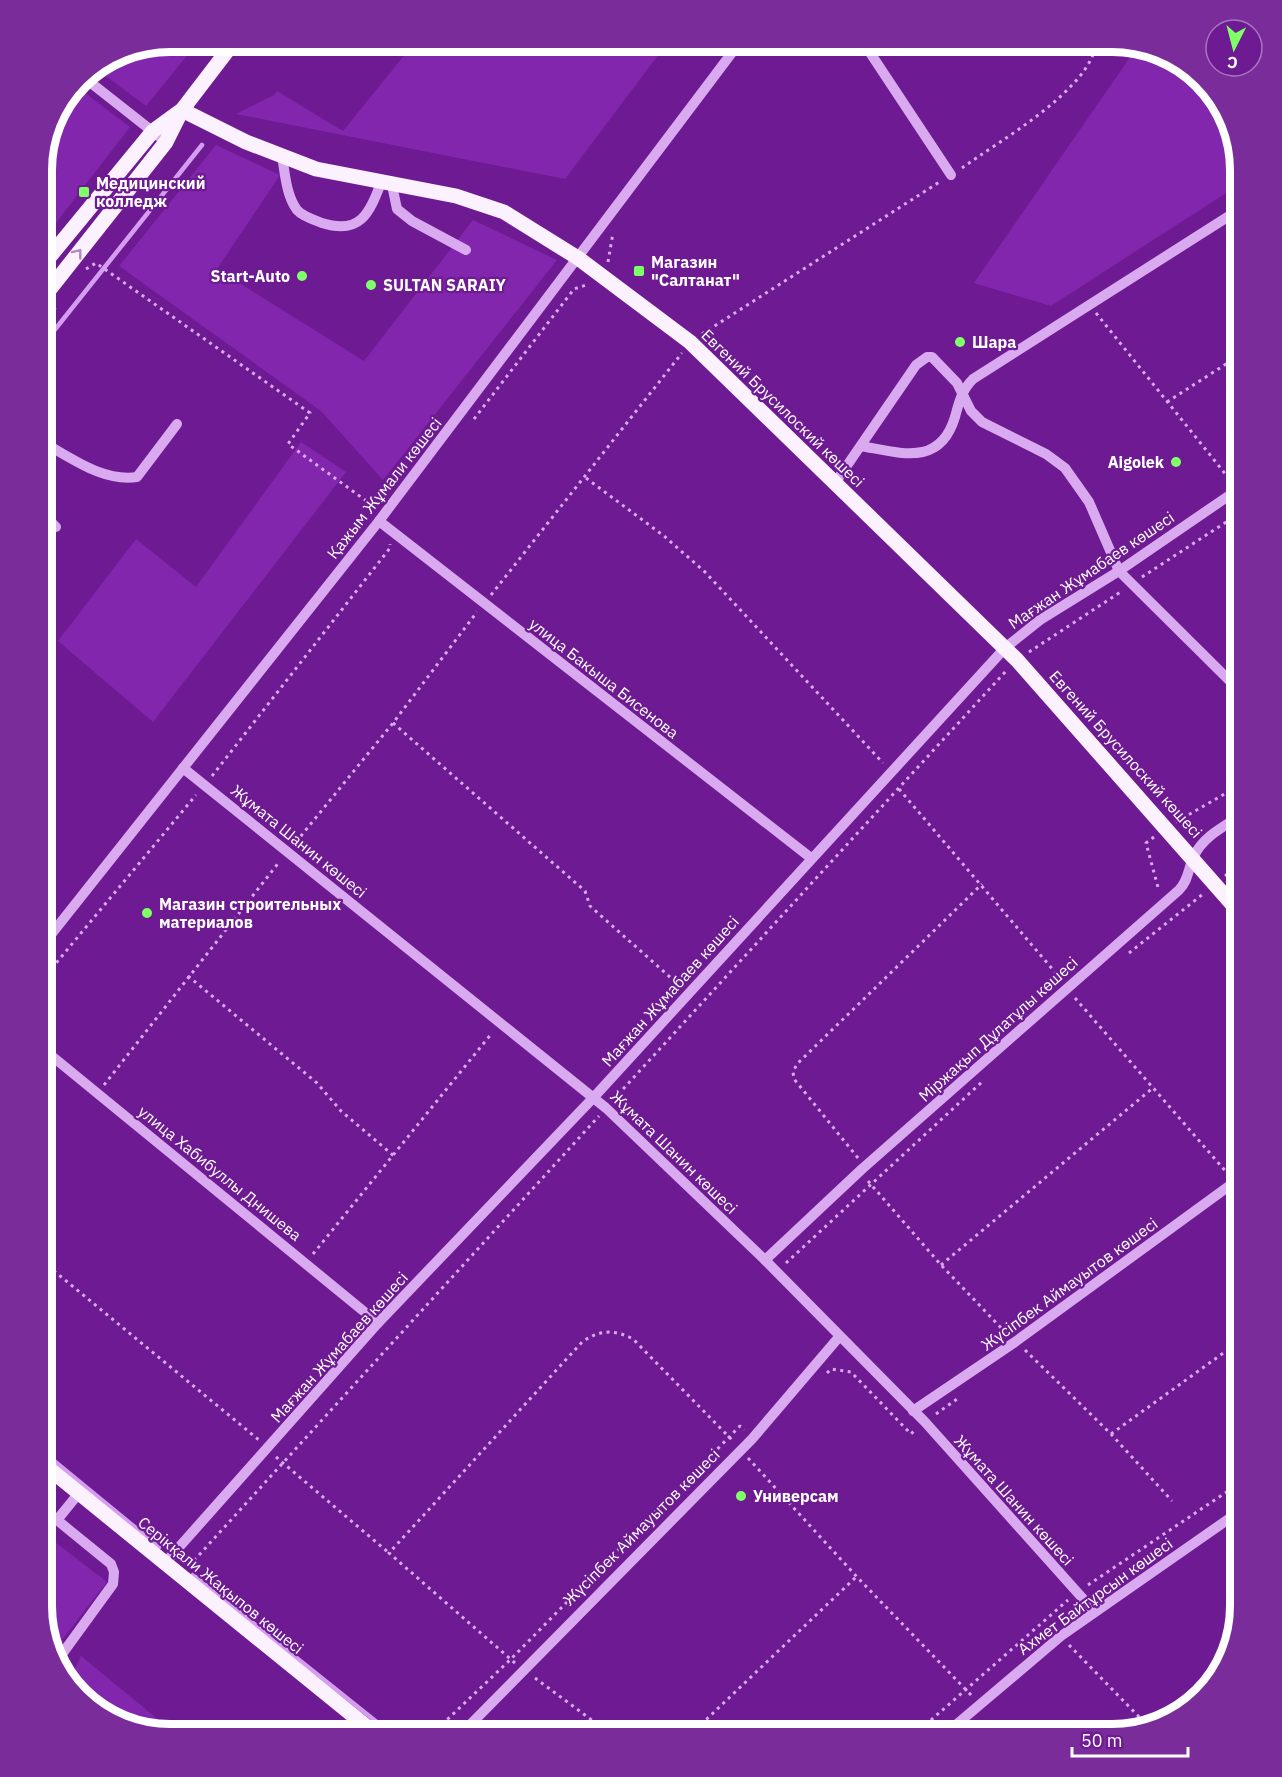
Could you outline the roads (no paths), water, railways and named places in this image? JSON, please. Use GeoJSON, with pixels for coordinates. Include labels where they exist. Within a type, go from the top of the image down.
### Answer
{"type":"FeatureCollection","features":[{"type":"Feature","properties":{"kind":"main road"},"geometry":{"type":"LineString","coordinates":[[53,273],[166,142],[182,110],[226,52]]}},
{"type":"Feature","properties":{"kind":"main road"},"geometry":{"type":"LineString","coordinates":[[53,253],[153,131],[182,110]]}},
{"type":"Feature","properties":{"kind":"main road","name":"Евгений Брусилоский көшесі"},"geometry":{"type":"LineString","coordinates":[[182,110],[246,142],[316,169],[456,196],[496,209],[526,223],[578,258],[690,342],[1017,660],[1230,901]]}},
{"type":"Feature","properties":{"kind":"main road","name":"Серікқали Жақыпов көшесі"},"geometry":{"type":"LineString","coordinates":[[52,1471],[363,1724]]}},
{"type":"Feature","properties":{"kind":"street","name":"Қажым Жұмали көшесі"},"geometry":{"type":"LineString","coordinates":[[52,933],[382,518],[732,53]]}},
{"type":"Feature","properties":{"kind":"street"},"geometry":{"type":"LineString","coordinates":[[870,53],[951,175]]}},
{"type":"Feature","properties":{"kind":"street"},"geometry":{"type":"LineString","coordinates":[[92,83],[166,142]]}},
{"type":"Feature","properties":{"kind":"street"},"geometry":{"type":"LineString","coordinates":[[282,156],[290,194],[298,211],[313,220],[333,226],[360,222],[370,211],[386,184]]}},
{"type":"Feature","properties":{"kind":"street"},"geometry":{"type":"LineString","coordinates":[[386,184],[398,209],[412,221],[466,250]]}},
{"type":"Feature","properties":{"kind":"street"},"geometry":{"type":"LineString","coordinates":[[861,446],[907,454],[928,451],[938,445],[950,429],[963,392],[973,379],[1230,215]]}},
{"type":"Feature","properties":{"kind":"street"},"geometry":{"type":"LineString","coordinates":[[835,483],[916,365],[927,357],[932,357],[944,366],[963,392],[971,411],[982,422],[1046,454],[1065,468],[1079,484],[1089,502],[1119,571],[1230,681]]}},
{"type":"Feature","properties":{"kind":"street"},"geometry":{"type":"LineString","coordinates":[[53,448],[102,474],[120,480],[137,477],[177,424]]}},
{"type":"Feature","properties":{"kind":"street","name":"Мағжан Жұмабаев көшесі"},"geometry":{"type":"LineString","coordinates":[[165,1563],[378,1323],[594,1097],[1005,648],[1040,620],[1119,571],[1230,495]]}},
{"type":"Feature","properties":{"kind":"street","name":"улица Бакыша Бисенова"},"geometry":{"type":"LineString","coordinates":[[382,518],[389,529],[811,858]]}},
{"type":"Feature","properties":{"kind":"street"},"geometry":{"type":"LineString","coordinates":[[53,523],[56,526]]}},
{"type":"Feature","properties":{"kind":"street","name":"Жұмата Шанин көшесі"},"geometry":{"type":"LineString","coordinates":[[183,768],[606,1108],[765,1260],[925,1422],[1094,1611]]}},
{"type":"Feature","properties":{"kind":"street","name":"Міржақып Дұлатұлы көшесі"},"geometry":{"type":"LineString","coordinates":[[765,1260],[862,1169],[1179,890],[1187,879],[1193,857],[1212,834],[1230,822]]}},
{"type":"Feature","properties":{"kind":"street","name":"улица Хабибуллы Днишева"},"geometry":{"type":"LineString","coordinates":[[52,1056],[378,1323]]}},
{"type":"Feature","properties":{"kind":"street","name":"Жүсіпбек Аймауытов көшесі"},"geometry":{"type":"LineString","coordinates":[[914,1411],[1015,1342],[1230,1185]]}},
{"type":"Feature","properties":{"kind":"street","name":"Жүсіпбек Аймауытов көшесі"},"geometry":{"type":"LineString","coordinates":[[470,1724],[752,1438],[838,1336]]}},
{"type":"Feature","properties":{"kind":"street"},"geometry":{"type":"LineString","coordinates":[[57,1520],[79,1493]]}},
{"type":"Feature","properties":{"kind":"street"},"geometry":{"type":"LineString","coordinates":[[52,1516],[111,1564],[114,1572],[113,1584],[62,1654]]}},
{"type":"Feature","properties":{"kind":"street","name":"Ахмет Байтұрсын көшесі"},"geometry":{"type":"LineString","coordinates":[[956,1724],[1060,1636],[1230,1518]]}},
{"type":"Feature","properties":{"kind":"waterway"},"geometry":{"type":"LineString","coordinates":[[53,332],[202,145]]}},
{"type":"Feature","properties":{"kind":"waterway"},"geometry":{"type":"LineString","coordinates":[[52,1459],[159,1547]]}},
{"type":"Feature","properties":{"kind":"waterway"},"geometry":{"type":"LineString","coordinates":[[193,1575],[379,1724]]}},
{"type":"Feature","properties":{"kind":"place","name":"Медицинский колледж"},"geometry":{"type":"Point","coordinates":[84,192]}},
{"type":"Feature","properties":{"kind":"place","name":"Магазин \"Салтанат\""},"geometry":{"type":"Point","coordinates":[639,271]}},
{"type":"Feature","properties":{"kind":"place","name":"Start-Auto"},"geometry":{"type":"Point","coordinates":[302,276]}},
{"type":"Feature","properties":{"kind":"place","name":"SULTAN SARAIY"},"geometry":{"type":"Point","coordinates":[371,285]}},
{"type":"Feature","properties":{"kind":"place","name":"Шара"},"geometry":{"type":"Point","coordinates":[960,342]}},
{"type":"Feature","properties":{"kind":"place","name":"Aigolek"},"geometry":{"type":"Point","coordinates":[1176,462]}},
{"type":"Feature","properties":{"kind":"place","name":"Магазин строительных материалов"},"geometry":{"type":"Point","coordinates":[147,913]}},
{"type":"Feature","properties":{"kind":"place","name":"Универсам"},"geometry":{"type":"Point","coordinates":[741,1496]}}]}
